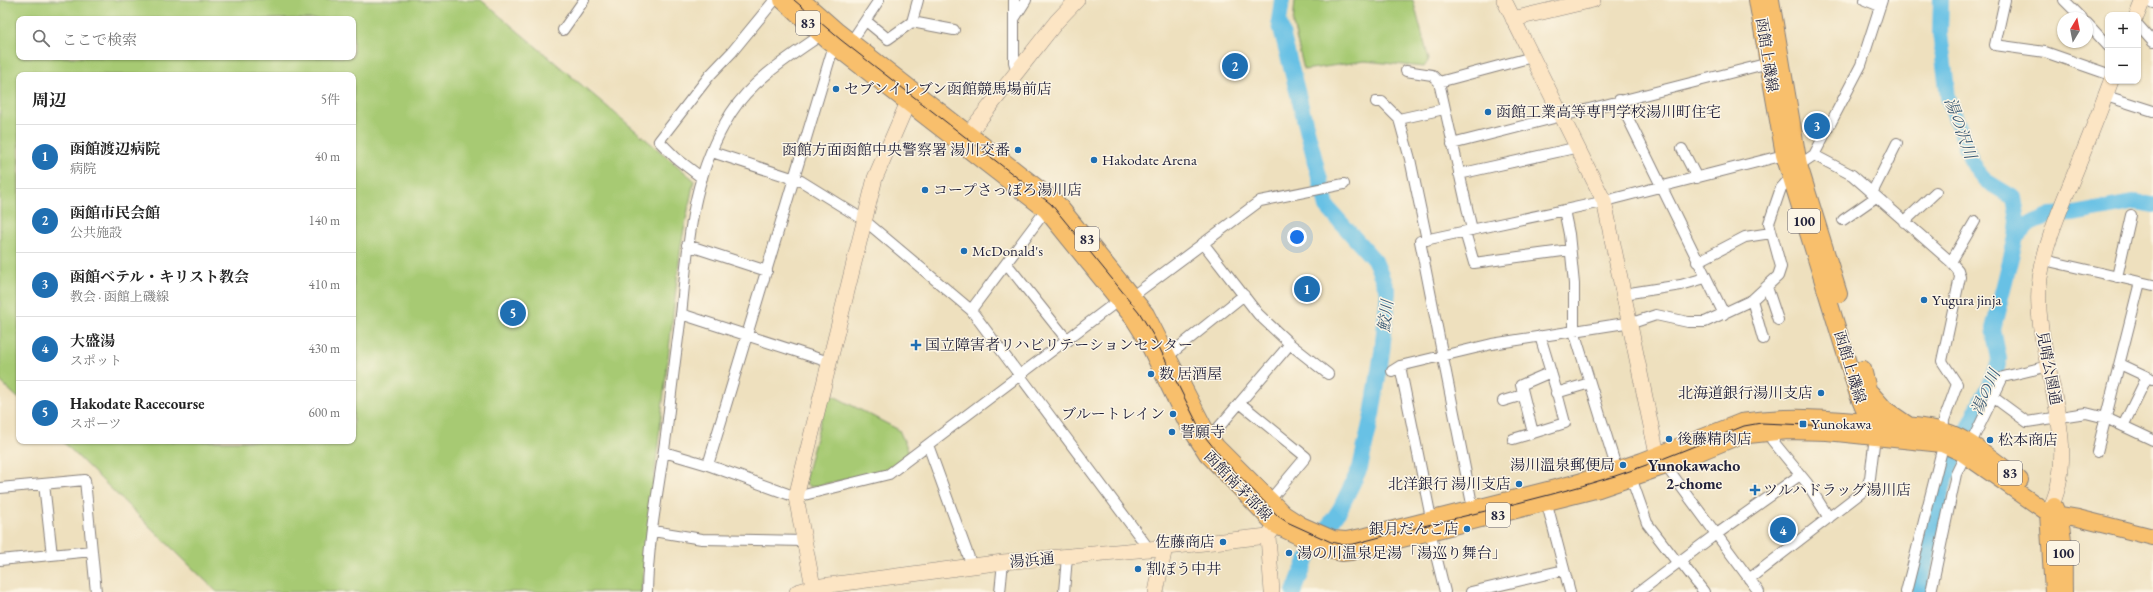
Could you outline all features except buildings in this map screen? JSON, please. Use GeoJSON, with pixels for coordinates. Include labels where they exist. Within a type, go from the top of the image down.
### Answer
{"type":"FeatureCollection","features":[{"type":"Feature","properties":{"kind":"main road","name":"函館上磯線"},"geometry":{"type":"LineString","coordinates":[[1757,0],[1775,62],[1794,171],[1864,393],[1873,427]]}},
{"type":"Feature","properties":{"kind":"main road","name":"函館上磯線"},"geometry":{"type":"LineString","coordinates":[[1771,0],[1784,155],[1794,171]]}},
{"type":"Feature","properties":{"kind":"main road","name":"83"},"geometry":{"type":"LineString","coordinates":[[777,1],[821,35],[845,39]]}},
{"type":"Feature","properties":{"kind":"main road","name":"83"},"geometry":{"type":"LineString","coordinates":[[812,1],[845,39],[912,97],[965,138],[1058,203],[1126,298],[1150,320],[1168,356],[1206,442],[1216,446],[1270,500],[1276,525],[1310,535],[1330,544],[1342,553],[1351,552],[1473,509],[1544,492],[1617,470],[1662,460],[1739,436],[1873,427],[1912,426],[1957,444],[2053,511],[2153,537]]}},
{"type":"Feature","properties":{"kind":"main road","name":"函館南茅部線"},"geometry":{"type":"LineString","coordinates":[[965,138],[1046,210],[1126,298],[1187,423],[1206,442],[1276,525]]}},
{"type":"Feature","properties":{"kind":"main road"},"geometry":{"type":"LineString","coordinates":[[1843,419],[1864,393],[1900,420],[1912,426]]}},
{"type":"Feature","properties":{"kind":"main road","name":"83"},"geometry":{"type":"LineString","coordinates":[[1431,525],[1547,504],[1599,489],[1741,422],[1802,416],[1843,419],[1873,427],[1957,444]]}},
{"type":"Feature","properties":{"kind":"main road","name":"100"},"geometry":{"type":"LineString","coordinates":[[2053,511],[2053,592]]}},
{"type":"Feature","properties":{"kind":"main road","name":"100"},"geometry":{"type":"LineString","coordinates":[[2053,511],[2062,542],[2064,592]]}},
{"type":"Feature","properties":{"kind":"street"},"geometry":{"type":"LineString","coordinates":[[564,30],[584,0]]}},
{"type":"Feature","properties":{"kind":"street"},"geometry":{"type":"LineString","coordinates":[[708,465],[795,179],[845,39],[866,21],[879,0]]}},
{"type":"Feature","properties":{"kind":"street"},"geometry":{"type":"LineString","coordinates":[[1014,0],[1014,62],[1017,72]]}},
{"type":"Feature","properties":{"kind":"street"},"geometry":{"type":"LineString","coordinates":[[1014,19],[1026,0]]}},
{"type":"Feature","properties":{"kind":"street"},"geometry":{"type":"LineString","coordinates":[[965,138],[1057,22],[1077,0]]}},
{"type":"Feature","properties":{"kind":"street"},"geometry":{"type":"LineString","coordinates":[[1504,0],[1560,116],[1604,200],[1655,446],[1662,460],[1718,533],[1750,579],[1755,590]]}},
{"type":"Feature","properties":{"kind":"street"},"geometry":{"type":"LineString","coordinates":[[1513,19],[1593,0]]}},
{"type":"Feature","properties":{"kind":"street"},"geometry":{"type":"LineString","coordinates":[[1446,592],[1396,368],[1443,355],[1540,336],[1630,322],[1656,315],[1688,322],[1705,322],[1752,300],[1767,287],[1781,270],[1771,234],[1770,220],[1781,188],[1794,171],[1814,155],[1861,65],[1881,3],[1865,0]]}},
{"type":"Feature","properties":{"kind":"street"},"geometry":{"type":"LineString","coordinates":[[2005,0],[1995,44],[2045,52],[2105,73]]}},
{"type":"Feature","properties":{"kind":"street"},"geometry":{"type":"LineString","coordinates":[[2064,0],[2076,12]]}},
{"type":"Feature","properties":{"kind":"street"},"geometry":{"type":"LineString","coordinates":[[702,178],[676,158],[659,141],[710,75],[777,1]]}},
{"type":"Feature","properties":{"kind":"street"},"geometry":{"type":"LineString","coordinates":[[866,21],[888,39],[912,22],[916,1]]}},
{"type":"Feature","properties":{"kind":"street"},"geometry":{"type":"LineString","coordinates":[[2140,12],[2149,2]]}},
{"type":"Feature","properties":{"kind":"street"},"geometry":{"type":"LineString","coordinates":[[912,22],[954,30]]}},
{"type":"Feature","properties":{"kind":"street"},"geometry":{"type":"LineString","coordinates":[[2141,28],[2153,42]]}},
{"type":"Feature","properties":{"kind":"street"},"geometry":{"type":"LineString","coordinates":[[2093,30],[2105,43]]}},
{"type":"Feature","properties":{"kind":"street"},"geometry":{"type":"LineString","coordinates":[[647,592],[653,530],[681,314],[692,208],[706,162],[732,111],[747,93],[765,76],[821,35]]}},
{"type":"Feature","properties":{"kind":"street"},"geometry":{"type":"LineString","coordinates":[[1439,82],[1525,59]]}},
{"type":"Feature","properties":{"kind":"street"},"geometry":{"type":"LineString","coordinates":[[1452,144],[1619,100],[1775,62]]}},
{"type":"Feature","properties":{"kind":"street"},"geometry":{"type":"LineString","coordinates":[[1406,71],[1432,75],[1439,82],[1459,174],[1474,263],[1570,250]]}},
{"type":"Feature","properties":{"kind":"street"},"geometry":{"type":"LineString","coordinates":[[2110,84],[2106,96],[2153,111]]}},
{"type":"Feature","properties":{"kind":"street","name":"見晴公園通"},"geometry":{"type":"LineString","coordinates":[[2053,511],[2060,467],[2058,417],[2041,331],[2039,300],[2044,260],[2055,223],[2106,96]]}},
{"type":"Feature","properties":{"kind":"street"},"geometry":{"type":"LineString","coordinates":[[814,590],[796,497],[874,178],[912,97]]}},
{"type":"Feature","properties":{"kind":"street"},"geometry":{"type":"LineString","coordinates":[[1619,100],[1697,262],[1724,314]]}},
{"type":"Feature","properties":{"kind":"street"},"geometry":{"type":"LineString","coordinates":[[1376,102],[1382,102],[1399,119],[1410,160],[1427,240]]}},
{"type":"Feature","properties":{"kind":"street"},"geometry":{"type":"LineString","coordinates":[[1399,119],[1444,109]]}},
{"type":"Feature","properties":{"kind":"street"},"geometry":{"type":"LineString","coordinates":[[1843,220],[1874,195],[1897,143]]}},
{"type":"Feature","properties":{"kind":"street"},"geometry":{"type":"LineString","coordinates":[[1459,174],[1570,149]]}},
{"type":"Feature","properties":{"kind":"street"},"geometry":{"type":"LineString","coordinates":[[1682,149],[1697,178]]}},
{"type":"Feature","properties":{"kind":"street"},"geometry":{"type":"LineString","coordinates":[[712,152],[795,179],[864,220],[971,310],[1149,549]]}},
{"type":"Feature","properties":{"kind":"street"},"geometry":{"type":"LineString","coordinates":[[1473,509],[1420,241],[1662,187],[1784,155]]}},
{"type":"Feature","properties":{"kind":"street"},"geometry":{"type":"LineString","coordinates":[[1814,155],[1852,175],[1951,262],[1958,270],[1960,277],[1942,361],[1957,384],[1944,420],[1957,444],[1956,474],[1931,592]]}},
{"type":"Feature","properties":{"kind":"street"},"geometry":{"type":"LineString","coordinates":[[664,452],[708,465],[796,497],[889,474],[1126,298],[1260,201],[1331,188],[1344,184]]}},
{"type":"Feature","properties":{"kind":"street"},"geometry":{"type":"LineString","coordinates":[[1904,222],[1936,192]]}},
{"type":"Feature","properties":{"kind":"street"},"geometry":{"type":"LineString","coordinates":[[971,310],[1046,210]]}},
{"type":"Feature","properties":{"kind":"street"},"geometry":{"type":"LineString","coordinates":[[1564,210],[1570,250],[1575,309],[1574,331],[1617,470]]}},
{"type":"Feature","properties":{"kind":"street"},"geometry":{"type":"LineString","coordinates":[[2117,277],[2131,215]]}},
{"type":"Feature","properties":{"kind":"street"},"geometry":{"type":"LineString","coordinates":[[1951,262],[1975,221]]}},
{"type":"Feature","properties":{"kind":"street"},"geometry":{"type":"LineString","coordinates":[[1697,262],[1745,237],[1771,234]]}},
{"type":"Feature","properties":{"kind":"street"},"geometry":{"type":"LineString","coordinates":[[1203,243],[1258,314],[1290,344],[1328,374]]}},
{"type":"Feature","properties":{"kind":"street"},"geometry":{"type":"LineString","coordinates":[[687,245],[767,271]]}},
{"type":"Feature","properties":{"kind":"street"},"geometry":{"type":"LineString","coordinates":[[2044,260],[2153,285]]}},
{"type":"Feature","properties":{"kind":"street"},"geometry":{"type":"LineString","coordinates":[[1010,268],[1068,341]]}},
{"type":"Feature","properties":{"kind":"street"},"geometry":{"type":"LineString","coordinates":[[1630,293],[1681,285],[1705,278]]}},
{"type":"Feature","properties":{"kind":"street"},"geometry":{"type":"LineString","coordinates":[[2097,452],[2140,282]]}},
{"type":"Feature","properties":{"kind":"street"},"geometry":{"type":"LineString","coordinates":[[1767,287],[1778,320]]}},
{"type":"Feature","properties":{"kind":"street"},"geometry":{"type":"LineString","coordinates":[[1168,356],[1244,295]]}},
{"type":"Feature","properties":{"kind":"street"},"geometry":{"type":"LineString","coordinates":[[1752,300],[1763,339]]}},
{"type":"Feature","properties":{"kind":"street"},"geometry":{"type":"LineString","coordinates":[[681,314],[829,362]]}},
{"type":"Feature","properties":{"kind":"street"},"geometry":{"type":"LineString","coordinates":[[1513,439],[1565,423],[1540,336]]}},
{"type":"Feature","properties":{"kind":"street"},"geometry":{"type":"LineString","coordinates":[[1206,442],[1290,344]]}},
{"type":"Feature","properties":{"kind":"street"},"geometry":{"type":"LineString","coordinates":[[2120,364],[2150,378],[2124,426]]}},
{"type":"Feature","properties":{"kind":"street"},"geometry":{"type":"LineString","coordinates":[[1906,592],[1957,444],[1993,397],[2003,377],[2049,366]]}},
{"type":"Feature","properties":{"kind":"street"},"geometry":{"type":"LineString","coordinates":[[1533,433],[1521,385],[1551,372]]}},
{"type":"Feature","properties":{"kind":"street"},"geometry":{"type":"LineString","coordinates":[[1556,393],[1590,383]]}},
{"type":"Feature","properties":{"kind":"street"},"geometry":{"type":"LineString","coordinates":[[1503,401],[1523,395]]}},
{"type":"Feature","properties":{"kind":"street"},"geometry":{"type":"LineString","coordinates":[[1993,397],[2027,422],[2086,413],[2106,418],[2153,440]]}},
{"type":"Feature","properties":{"kind":"street"},"geometry":{"type":"LineString","coordinates":[[1240,403],[1306,456],[1270,500]]}},
{"type":"Feature","properties":{"kind":"street"},"geometry":{"type":"LineString","coordinates":[[1750,579],[1866,489],[1870,478],[1873,427]]}},
{"type":"Feature","properties":{"kind":"street"},"geometry":{"type":"LineString","coordinates":[[1770,433],[1772,440],[1800,476],[1829,518]]}},
{"type":"Feature","properties":{"kind":"street"},"geometry":{"type":"LineString","coordinates":[[928,445],[972,566]]}},
{"type":"Feature","properties":{"kind":"street"},"geometry":{"type":"LineString","coordinates":[[1644,590],[1718,533],[1800,476]]}},
{"type":"Feature","properties":{"kind":"street"},"geometry":{"type":"LineString","coordinates":[[0,488],[85,480],[96,592]]}},
{"type":"Feature","properties":{"kind":"street"},"geometry":{"type":"LineString","coordinates":[[1633,483],[1647,523],[1704,592]]}},
{"type":"Feature","properties":{"kind":"street"},"geometry":{"type":"LineString","coordinates":[[44,484],[52,555]]}},
{"type":"Feature","properties":{"kind":"street"},"geometry":{"type":"LineString","coordinates":[[1547,504],[1570,592]]}},
{"type":"Feature","properties":{"kind":"street"},"geometry":{"type":"LineString","coordinates":[[1272,592],[1276,525]]}},
{"type":"Feature","properties":{"kind":"street","name":"湯浜通"},"geometry":{"type":"LineString","coordinates":[[797,592],[1003,562],[1165,547],[1276,525]]}},
{"type":"Feature","properties":{"kind":"street"},"geometry":{"type":"LineString","coordinates":[[653,530],[702,539],[804,541]]}},
{"type":"Feature","properties":{"kind":"street"},"geometry":{"type":"LineString","coordinates":[[1156,592],[1165,547]]}},
{"type":"Feature","properties":{"kind":"street"},"geometry":{"type":"LineString","coordinates":[[0,560],[92,551]]}},
{"type":"Feature","properties":{"kind":"street"},"geometry":{"type":"LineString","coordinates":[[1064,592],[1066,557]]}},
{"type":"Feature","properties":{"kind":"street"},"geometry":{"type":"LineString","coordinates":[[1000,592],[1003,562]]}},
{"type":"Feature","properties":{"kind":"street"},"geometry":{"type":"LineString","coordinates":[[1471,592],[1564,570]]}},
{"type":"Feature","properties":{"kind":"green space"},"geometry":{"type":"Polygon","coordinates":[[[0,0],[481,0],[694,180],[681,245],[641,592],[217,592],[65,444],[356,444],[356,72],[16,72],[16,396],[0,381],[0,0]]]}},
{"type":"Feature","properties":{"kind":"green space"},"geometry":{"type":"Polygon","coordinates":[[[1295,0],[1413,0],[1429,60],[1424,67],[1365,61],[1304,70],[1293,24],[1295,0]]]}},
{"type":"Feature","properties":{"kind":"green space"},"geometry":{"type":"Polygon","coordinates":[[[828,393],[899,430],[909,452],[888,470],[811,487],[804,483],[828,393]]]}},
{"type":"Feature","properties":{"kind":"waterway","name":"鮫川"},"geometry":{"type":"LineString","coordinates":[[1282,0],[1279,21],[1327,207],[1375,261],[1388,292],[1382,352],[1372,415],[1360,468],[1340,509],[1306,561],[1294,592]]}},
{"type":"Feature","properties":{"kind":"waterway","name":"湯の沢川"},"geometry":{"type":"LineString","coordinates":[[1941,0],[1940,33],[1948,97],[1971,160],[1977,170],[1986,181],[2014,198],[2018,221],[2016,237]]}},
{"type":"Feature","properties":{"kind":"waterway","name":"湯の川"},"geometry":{"type":"LineString","coordinates":[[1919,592],[1940,496],[1952,461],[1997,368],[1999,359],[1993,329],[2016,237],[2030,224],[2051,215],[2074,214],[2137,202],[2153,205]]}},
{"type":"Feature","properties":{"kind":"tram line"},"geometry":{"type":"LineString","coordinates":[[794,0],[841,40],[1051,204],[1139,312],[1153,335],[1202,433],[1222,458],[1278,516],[1287,522],[1331,542],[1344,545],[1354,544],[1583,486],[1647,465],[1744,426],[1761,423],[1857,427]]}},
{"type":"Feature","properties":{"kind":"place","name":"函館市民会館"},"geometry":{"type":"Point","coordinates":[1235,66]}},
{"type":"Feature","properties":{"kind":"place","name":"セブンイレブン函館競馬場前店"},"geometry":{"type":"Point","coordinates":[836,89]}},
{"type":"Feature","properties":{"kind":"place","name":"函館工業高等専門学校湯川町住宅"},"geometry":{"type":"Point","coordinates":[1488,112]}},
{"type":"Feature","properties":{"kind":"place","name":"函館ベテル・キリスト教会"},"geometry":{"type":"Point","coordinates":[1817,126]}},
{"type":"Feature","properties":{"kind":"place","name":"函館方面函館中央警察署 湯川交番"},"geometry":{"type":"Point","coordinates":[1018,150]}},
{"type":"Feature","properties":{"kind":"place","name":"Hakodate Arena"},"geometry":{"type":"Point","coordinates":[1094,160]}},
{"type":"Feature","properties":{"kind":"place","name":"コープさっぽろ湯川店"},"geometry":{"type":"Point","coordinates":[925,190]}},
{"type":"Feature","properties":{"kind":"place","name":"McDonald's"},"geometry":{"type":"Point","coordinates":[964,251]}},
{"type":"Feature","properties":{"kind":"place","name":"函館渡辺病院"},"geometry":{"type":"Point","coordinates":[1307,289]}},
{"type":"Feature","properties":{"kind":"place","name":"Yugura jinja"},"geometry":{"type":"Point","coordinates":[1924,300]}},
{"type":"Feature","properties":{"kind":"place","name":"Hakodate Racecourse"},"geometry":{"type":"Point","coordinates":[513,313]}},
{"type":"Feature","properties":{"kind":"place","name":"国立障害者リハビリテーションセンター"},"geometry":{"type":"Point","coordinates":[916,345]}},
{"type":"Feature","properties":{"kind":"place","name":"数 居酒屋"},"geometry":{"type":"Point","coordinates":[1151,374]}},
{"type":"Feature","properties":{"kind":"place","name":"北海道銀行湯川支店"},"geometry":{"type":"Point","coordinates":[1821,393]}},
{"type":"Feature","properties":{"kind":"place","name":"ブルートレイン"},"geometry":{"type":"Point","coordinates":[1173,414]}},
{"type":"Feature","properties":{"kind":"place","name":"Yunokawa"},"geometry":{"type":"Point","coordinates":[1803,424]}},
{"type":"Feature","properties":{"kind":"place","name":"誓願寺"},"geometry":{"type":"Point","coordinates":[1172,432]}},
{"type":"Feature","properties":{"kind":"place","name":"後藤精肉店"},"geometry":{"type":"Point","coordinates":[1669,439]}},
{"type":"Feature","properties":{"kind":"place","name":"松本商店"},"geometry":{"type":"Point","coordinates":[1990,440]}},
{"type":"Feature","properties":{"kind":"place","name":"湯川溫泉郵便局"},"geometry":{"type":"Point","coordinates":[1623,465]}},
{"type":"Feature","properties":{"kind":"place","name":"北洋銀行 湯川支店"},"geometry":{"type":"Point","coordinates":[1519,484]}},
{"type":"Feature","properties":{"kind":"place","name":"ツルハドラッグ湯川店"},"geometry":{"type":"Point","coordinates":[1755,490]}},
{"type":"Feature","properties":{"kind":"place","name":"銀月だんご店"},"geometry":{"type":"Point","coordinates":[1467,529]}},
{"type":"Feature","properties":{"kind":"place","name":"大盛湯"},"geometry":{"type":"Point","coordinates":[1783,530]}},
{"type":"Feature","properties":{"kind":"place","name":"佐藤商店"},"geometry":{"type":"Point","coordinates":[1223,542]}},
{"type":"Feature","properties":{"kind":"place","name":"湯の川温泉足湯「湯巡り舞台」"},"geometry":{"type":"Point","coordinates":[1289,553]}},
{"type":"Feature","properties":{"kind":"place","name":"割ぽう中井"},"geometry":{"type":"Point","coordinates":[1138,569]}},
{"type":"Feature","properties":{"kind":"district","name":"Yunokawacho 2-chome"},"geometry":{"type":"Point","coordinates":[1694,474]}}]}
